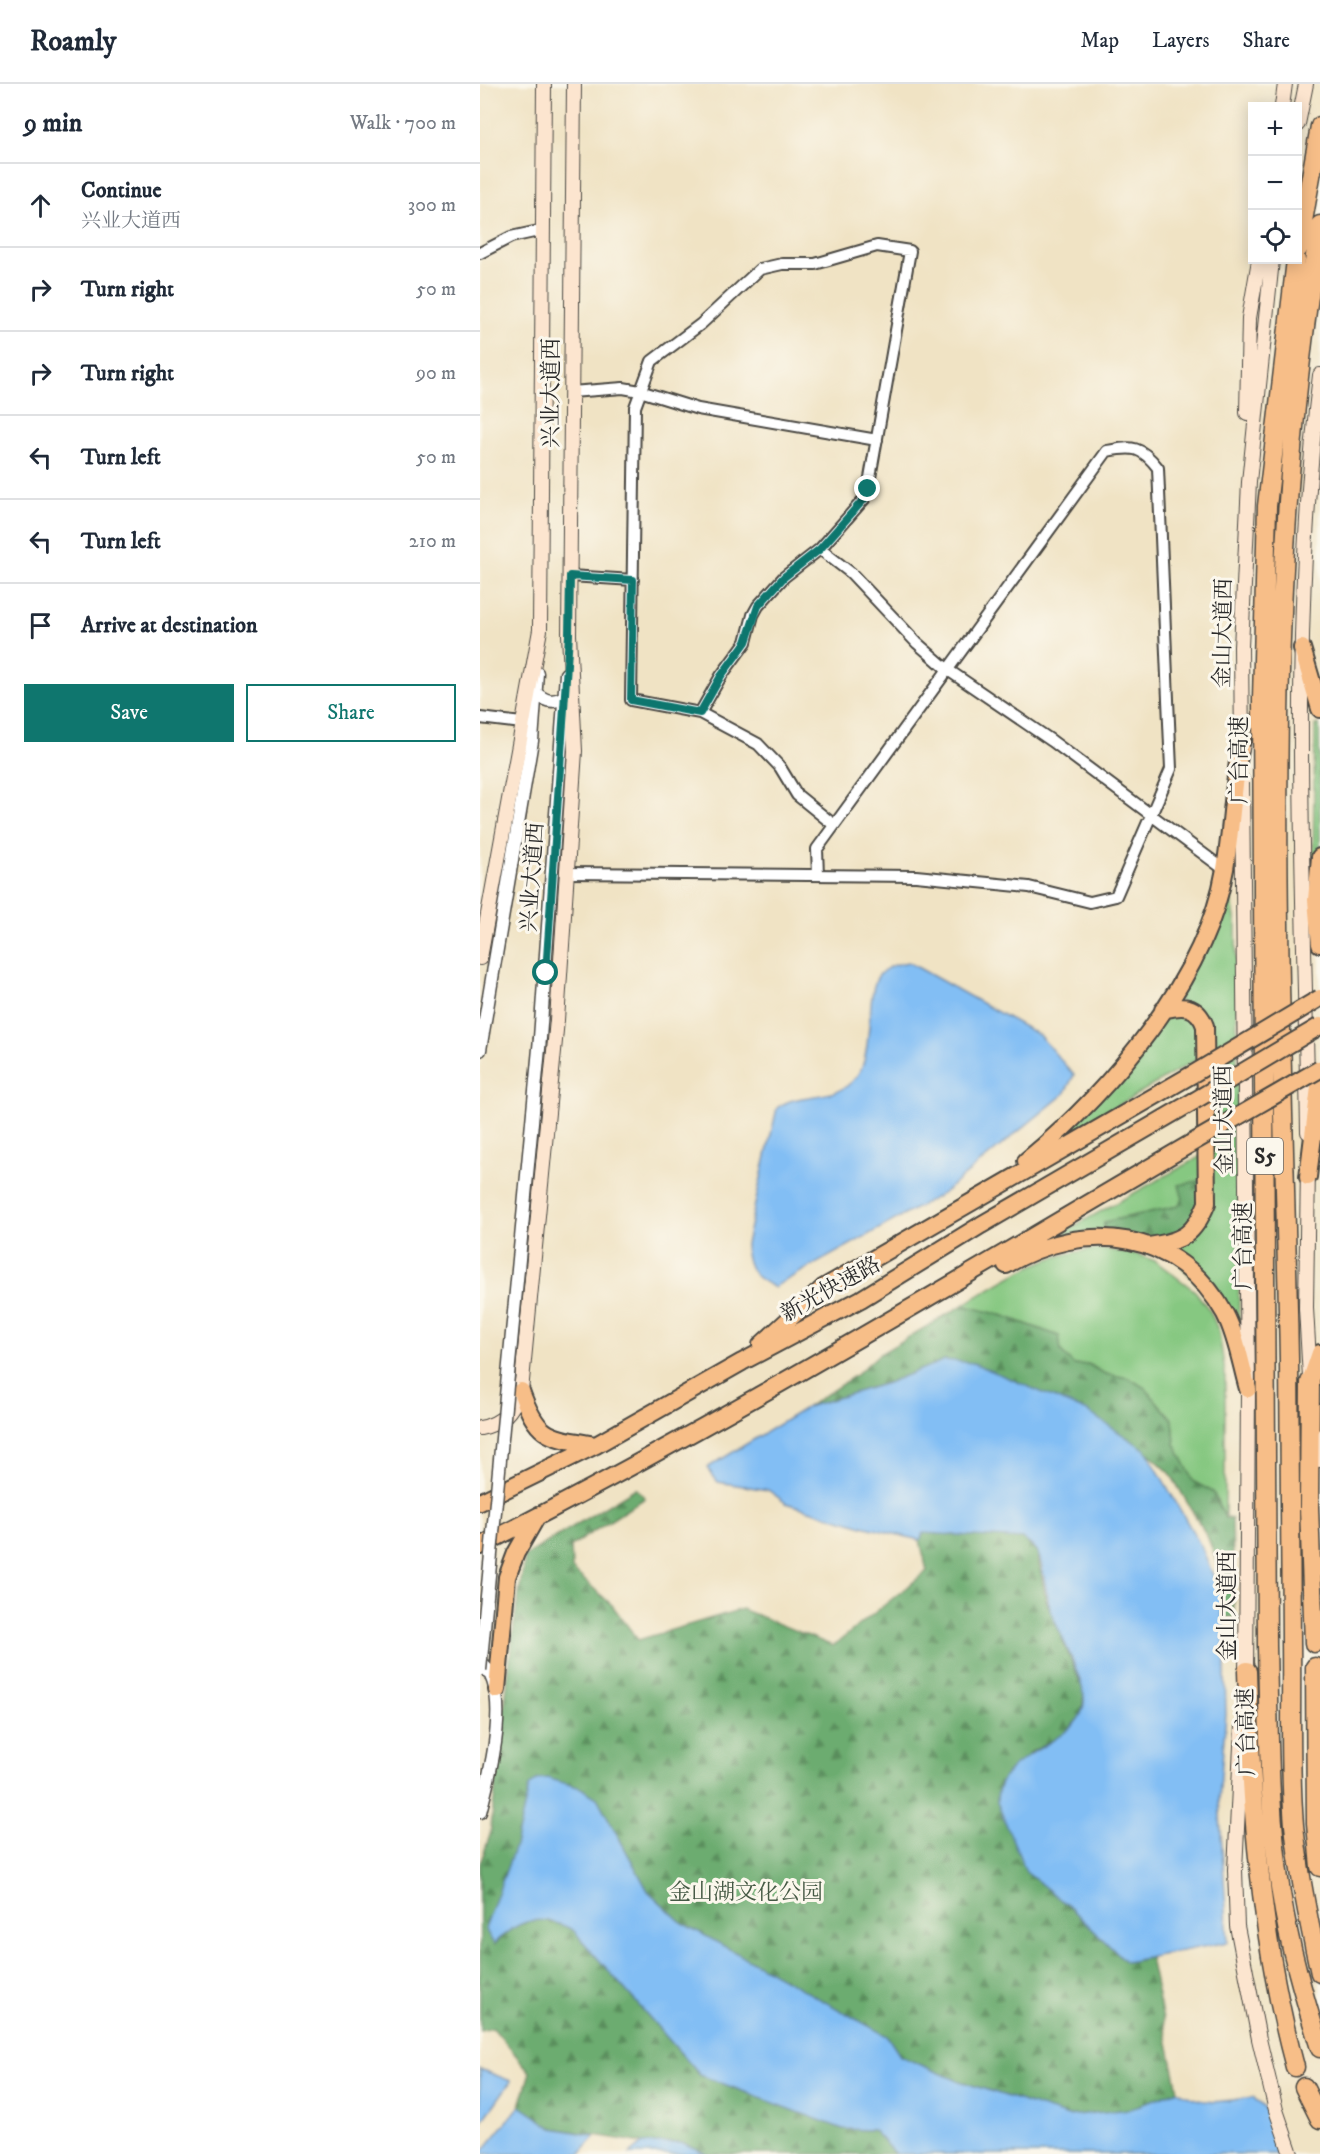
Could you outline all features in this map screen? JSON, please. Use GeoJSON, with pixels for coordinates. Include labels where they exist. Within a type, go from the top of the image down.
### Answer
{"type":"FeatureCollection","features":[{"type":"Feature","properties":{"kind":"highway"},"geometry":{"type":"LineString","coordinates":[[1302,227],[1320,126]]}},
{"type":"Feature","properties":{"kind":"highway","name":"广台高速"},"geometry":{"type":"LineString","coordinates":[[1320,225],[1306,312],[1288,506],[1280,680],[1280,819],[1290,1405],[1292,1786],[1304,1900],[1320,1973]]}},
{"type":"Feature","properties":{"kind":"highway","name":"广台高速"},"geometry":{"type":"LineString","coordinates":[[1296,264],[1267,506],[1262,699],[1267,1646],[1271,1803],[1281,1893],[1289,1936],[1320,2048]]}},
{"type":"Feature","properties":{"kind":"highway"},"geometry":{"type":"LineString","coordinates":[[1302,648],[1320,709]]}},
{"type":"Feature","properties":{"kind":"highway"},"geometry":{"type":"LineString","coordinates":[[997,1186],[1073,1118],[1138,1044],[1163,1010],[1205,937],[1224,870],[1233,784],[1242,739]]}},
{"type":"Feature","properties":{"kind":"highway"},"geometry":{"type":"LineString","coordinates":[[1320,857],[1316,900],[1320,944]]}},
{"type":"Feature","properties":{"kind":"highway"},"geometry":{"type":"LineString","coordinates":[[742,1362],[823,1288],[1320,998]]}},
{"type":"Feature","properties":{"kind":"highway"},"geometry":{"type":"LineString","coordinates":[[1148,1247],[1174,1243],[1190,1233],[1207,1203],[1205,1026],[1202,1017],[1193,1008],[1183,1005],[1163,1010]]}},
{"type":"Feature","properties":{"kind":"highway","name":"新光快速路"},"geometry":{"type":"LineString","coordinates":[[480,1502],[596,1445],[742,1362],[861,1299],[981,1225],[1320,1026]]}},
{"type":"Feature","properties":{"kind":"highway"},"geometry":{"type":"LineString","coordinates":[[480,1546],[536,1518],[805,1369],[1320,1068]]}},
{"type":"Feature","properties":{"kind":"highway"},"geometry":{"type":"LineString","coordinates":[[1308,1178],[1320,1079]]}},
{"type":"Feature","properties":{"kind":"highway"},"geometry":{"type":"LineString","coordinates":[[805,1369],[866,1346],[1016,1259],[1058,1242],[1100,1236],[1148,1247],[1181,1263],[1207,1287],[1229,1325],[1248,1389]]}},
{"type":"Feature","properties":{"kind":"highway"},"geometry":{"type":"LineString","coordinates":[[1314,1643],[1309,1507],[1310,1382],[1320,1353]]}},
{"type":"Feature","properties":{"kind":"highway"},"geometry":{"type":"LineString","coordinates":[[521,1391],[533,1420],[548,1435],[596,1445]]}},
{"type":"Feature","properties":{"kind":"highway"},"geometry":{"type":"LineString","coordinates":[[497,1690],[507,1577],[516,1553],[536,1518]]}},
{"type":"Feature","properties":{"kind":"highway"},"geometry":{"type":"LineString","coordinates":[[1315,1667],[1316,1824],[1320,1867]]}},
{"type":"Feature","properties":{"kind":"highway"},"geometry":{"type":"LineString","coordinates":[[1247,1671],[1249,1742],[1260,1878],[1276,1993],[1295,2067]]}},
{"type":"Feature","properties":{"kind":"highway"},"geometry":{"type":"LineString","coordinates":[[1304,2087],[1320,2119]]}},
{"type":"Feature","properties":{"kind":"main road","name":"兴业大道西"},"geometry":{"type":"LineString","coordinates":[[540,630],[544,84]]}},
{"type":"Feature","properties":{"kind":"main road","name":"兴业大道西"},"geometry":{"type":"LineString","coordinates":[[569,635],[574,84]]}},
{"type":"Feature","properties":{"kind":"main road"},"geometry":{"type":"LineString","coordinates":[[1283,102],[1285,84]]}},
{"type":"Feature","properties":{"kind":"main road"},"geometry":{"type":"LineString","coordinates":[[1298,102],[1300,84]]}},
{"type":"Feature","properties":{"kind":"main road"},"geometry":{"type":"LineString","coordinates":[[1302,104],[1306,84]]}},
{"type":"Feature","properties":{"kind":"main road"},"geometry":{"type":"LineString","coordinates":[[1249,482],[1247,388],[1250,318],[1258,264]]}},
{"type":"Feature","properties":{"kind":"main road","name":"金山大道西"},"geometry":{"type":"LineString","coordinates":[[1272,264],[1249,482],[1241,646],[1248,1389],[1247,1671],[1240,1751],[1234,1889],[1238,1936],[1268,2076],[1291,2154]]}},
{"type":"Feature","properties":{"kind":"main road"},"geometry":{"type":"LineString","coordinates":[[1320,375],[1308,500],[1302,648],[1302,871],[1308,1178],[1306,1308],[1310,1382],[1317,1414],[1320,1461]]}},
{"type":"Feature","properties":{"kind":"main road"},"geometry":{"type":"LineString","coordinates":[[1314,421],[1320,403]]}},
{"type":"Feature","properties":{"kind":"main road"},"geometry":{"type":"LineString","coordinates":[[480,958],[540,630]]}},
{"type":"Feature","properties":{"kind":"main road"},"geometry":{"type":"LineString","coordinates":[[480,1428],[500,1421],[512,1410],[521,1391],[557,1020],[576,751],[569,635]]}},
{"type":"Feature","properties":{"kind":"street"},"geometry":{"type":"LineString","coordinates":[[480,253],[511,237],[543,230]]}},
{"type":"Feature","properties":{"kind":"street"},"geometry":{"type":"LineString","coordinates":[[700,713],[721,676],[746,642],[758,606],[784,577],[820,549],[865,498],[910,251],[877,246],[815,264],[782,264],[760,269],[701,324],[652,362],[635,407],[631,700],[700,713],[758,744],[780,767],[797,795],[834,825]]}},
{"type":"Feature","properties":{"kind":"street"},"geometry":{"type":"LineString","coordinates":[[571,392],[623,388],[698,409],[877,440]]}},
{"type":"Feature","properties":{"kind":"street"},"geometry":{"type":"LineString","coordinates":[[567,873],[916,876],[981,880],[1029,887],[1090,902],[1116,896],[1171,769],[1158,468],[1146,452],[1128,447],[1107,451],[817,849],[818,875]]}},
{"type":"Feature","properties":{"kind":"street"},"geometry":{"type":"LineString","coordinates":[[820,549],[851,573],[917,643],[948,670],[1052,741],[1224,870]]}},
{"type":"Feature","properties":{"kind":"street"},"geometry":{"type":"LineString","coordinates":[[570,576],[633,580]]}},
{"type":"Feature","properties":{"kind":"street","name":"兴业大道西"},"geometry":{"type":"LineString","coordinates":[[480,1050],[532,741],[540,630]]}},
{"type":"Feature","properties":{"kind":"street","name":"兴业大道西"},"geometry":{"type":"LineString","coordinates":[[480,1670],[540,1038],[569,635]]}},
{"type":"Feature","properties":{"kind":"street"},"geometry":{"type":"LineString","coordinates":[[536,693],[542,699],[557,701],[564,697]]}},
{"type":"Feature","properties":{"kind":"street"},"geometry":{"type":"LineString","coordinates":[[480,718],[522,723]]}},
{"type":"Feature","properties":{"kind":"street"},"geometry":{"type":"LineString","coordinates":[[480,1662],[485,1666],[497,1690],[495,1737],[489,1780],[480,1812]]}},
{"type":"Feature","properties":{"kind":"green space"},"geometry":{"type":"Polygon","coordinates":[[[1319,724],[1320,856],[1313,867],[1315,725],[1319,724]]]}},
{"type":"Feature","properties":{"kind":"green space"},"geometry":{"type":"Polygon","coordinates":[[[1229,887],[1236,922],[1239,1334],[1167,1249],[1199,1230],[1209,1019],[1178,1000],[1229,887]]]}},
{"type":"Feature","properties":{"kind":"green space"},"geometry":{"type":"Polygon","coordinates":[[[1185,1011],[1200,1024],[1201,1057],[1057,1141],[1165,1018],[1185,1011]]]}},
{"type":"Feature","properties":{"kind":"green space"},"geometry":{"type":"Polygon","coordinates":[[[1203,1155],[1203,1180],[1178,1206],[1104,1222],[1104,1231],[1067,1235],[1065,1231],[1203,1155]]]}},
{"type":"Feature","properties":{"kind":"green space"},"geometry":{"type":"Polygon","coordinates":[[[1203,1180],[1202,1195],[1188,1228],[1147,1241],[1104,1231],[1104,1222],[1178,1206],[1183,1199],[1179,1185],[1203,1180]]]}},
{"type":"Feature","properties":{"kind":"green space"},"geometry":{"type":"Polygon","coordinates":[[[1098,1249],[1133,1253],[1155,1261],[1195,1291],[1210,1311],[1219,1332],[1225,1373],[1225,1518],[1213,1492],[1194,1482],[1175,1444],[1173,1420],[1145,1388],[1129,1378],[1105,1374],[1088,1364],[1074,1365],[1061,1352],[1059,1336],[1004,1316],[963,1305],[1043,1261],[1098,1249]]]}},
{"type":"Feature","properties":{"kind":"green space"},"geometry":{"type":"Polygon","coordinates":[[[963,1305],[1004,1316],[1059,1336],[1061,1352],[1074,1365],[1088,1364],[1105,1374],[1129,1378],[1145,1388],[1173,1420],[1175,1444],[1194,1482],[1213,1492],[1225,1518],[1232,1519],[1234,1617],[1223,1618],[1220,1568],[1207,1536],[1170,1473],[1146,1451],[945,1360],[887,1383],[807,1407],[856,1375],[878,1355],[963,1305]]]}},
{"type":"Feature","properties":{"kind":"green space","name":"金山湖文化公园"},"geometry":{"type":"Polygon","coordinates":[[[636,1488],[645,1498],[571,1546],[572,1569],[612,1605],[638,1640],[742,1609],[833,1646],[927,1571],[920,1540],[923,1533],[1023,1538],[1037,1552],[1046,1600],[1084,1692],[1082,1715],[1064,1734],[1028,1754],[1027,1872],[1071,1908],[1126,1962],[1150,1958],[1178,2090],[1130,2109],[1068,2116],[956,2080],[900,2056],[887,2036],[682,1923],[648,1891],[597,1798],[529,1787],[495,1944],[513,1928],[531,1921],[551,1921],[573,1930],[700,2075],[843,2129],[873,2130],[895,2154],[707,2154],[683,2143],[643,2143],[553,2128],[520,2106],[530,2072],[493,2028],[480,2031],[480,1864],[490,1835],[513,1632],[525,1556],[636,1488]]]}},
{"type":"Feature","properties":{"kind":"water"},"geometry":{"type":"Polygon","coordinates":[[[908,962],[1039,1035],[1074,1075],[1064,1094],[942,1194],[774,1287],[757,1277],[750,1268],[745,1248],[777,1108],[787,1102],[844,1088],[853,1080],[861,1069],[867,1047],[875,982],[885,969],[908,962]]]}},
{"type":"Feature","properties":{"kind":"water"},"geometry":{"type":"Polygon","coordinates":[[[945,1360],[973,1363],[1088,1412],[1146,1450],[1202,1548],[1220,1593],[1224,1628],[1226,1714],[1219,1800],[1228,1942],[1126,1962],[1071,1908],[1026,1872],[997,1802],[1001,1783],[1011,1769],[1075,1723],[1083,1709],[1083,1691],[1080,1681],[1052,1614],[1039,1557],[1034,1548],[1023,1539],[923,1533],[920,1540],[866,1527],[786,1503],[768,1490],[718,1482],[707,1468],[807,1407],[887,1383],[945,1360]]]}},
{"type":"Feature","properties":{"kind":"water"},"geometry":{"type":"Polygon","coordinates":[[[547,1778],[581,1788],[597,1798],[648,1891],[682,1923],[887,2036],[900,2056],[956,2080],[1068,2116],[1130,2109],[1178,2090],[1187,2096],[1214,2102],[1253,2097],[1265,2109],[1286,2154],[895,2154],[873,2130],[843,2129],[700,2075],[573,1930],[551,1921],[531,1921],[512,1928],[494,1944],[485,1929],[515,1846],[529,1787],[538,1779],[547,1778]]]}},
{"type":"Feature","properties":{"kind":"water"},"geometry":{"type":"Polygon","coordinates":[[[480,2069],[511,2081],[480,2125],[480,2069]]]}},
{"type":"Feature","properties":{"kind":"water"},"geometry":{"type":"Polygon","coordinates":[[[520,2106],[553,2128],[596,2136],[580,2154],[480,2154],[520,2106]]]}},
{"type":"Feature","properties":{"kind":"water"},"geometry":{"type":"Polygon","coordinates":[[[643,2143],[683,2143],[707,2154],[630,2154],[643,2143]]]}},
{"type":"Feature","properties":{"kind":"route"},"geometry":{"type":"LineString","coordinates":[[546,973],[569,635],[570,576],[633,580],[631,700],[700,713],[721,676],[746,642],[753,615],[758,606],[784,577],[820,549],[865,498],[868,489]]}}]}
